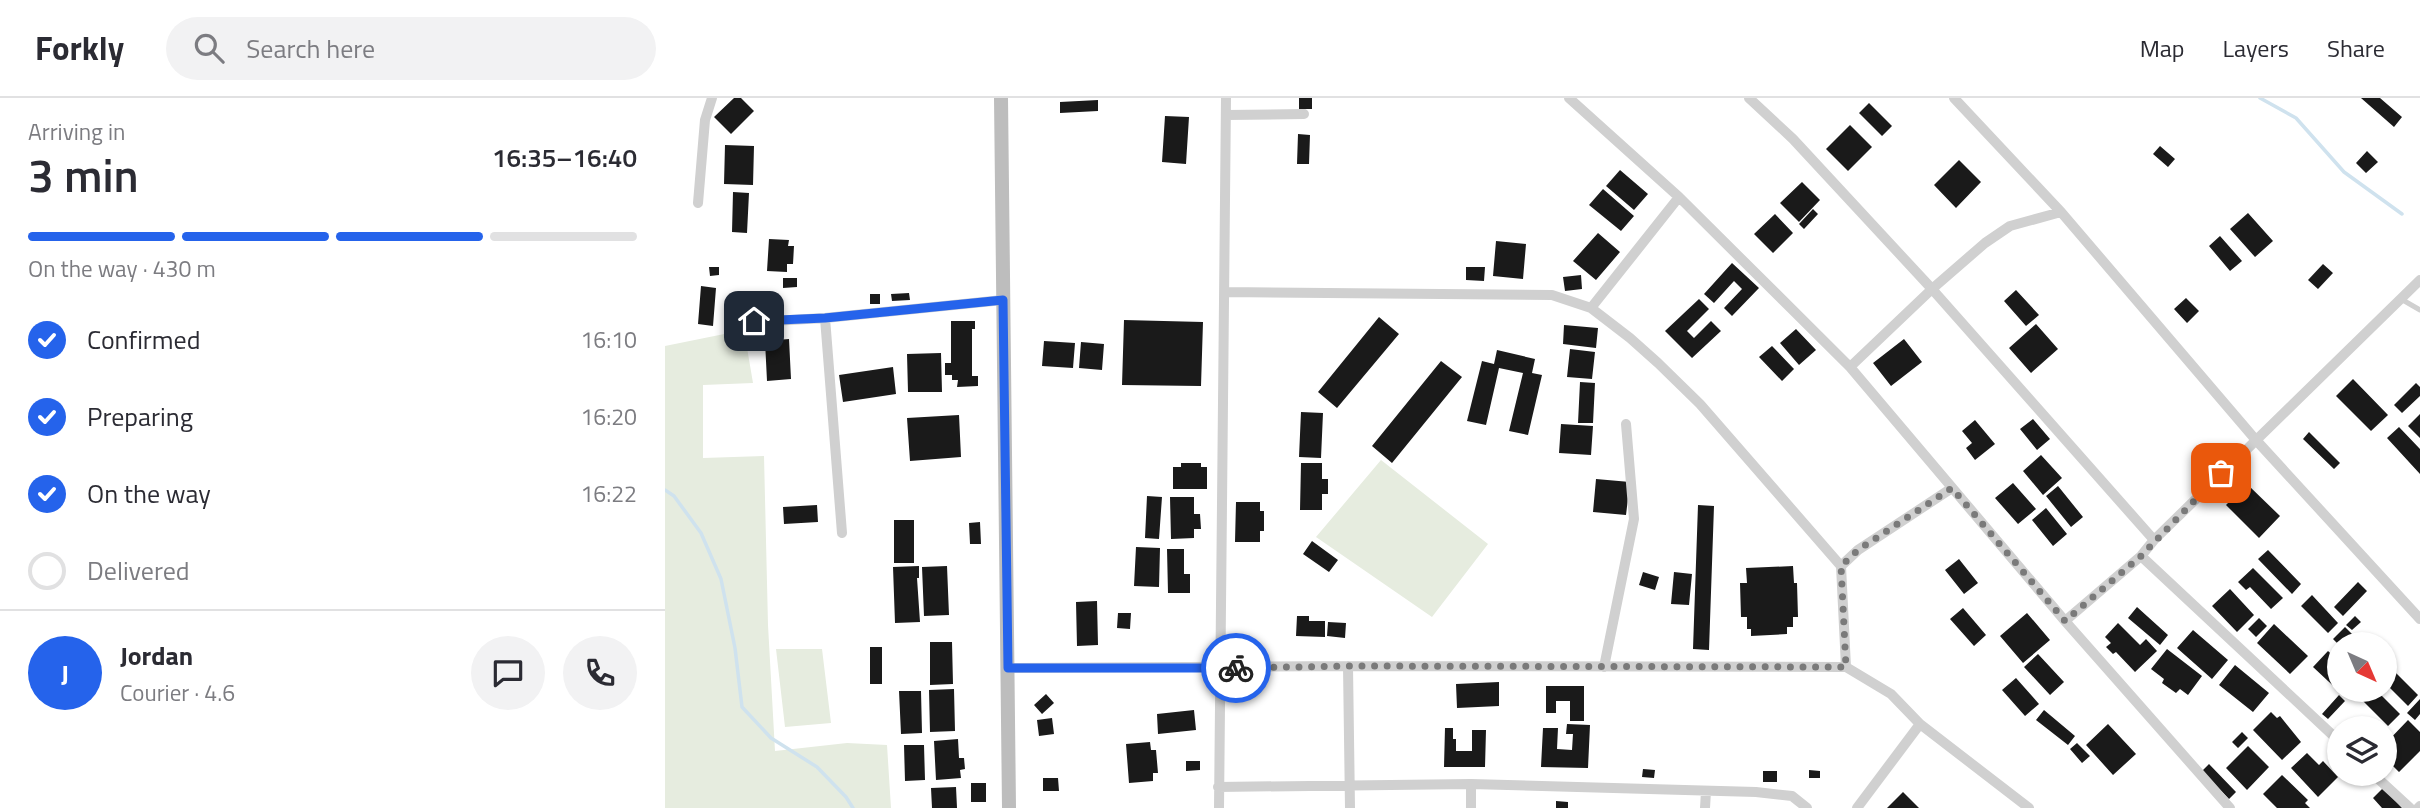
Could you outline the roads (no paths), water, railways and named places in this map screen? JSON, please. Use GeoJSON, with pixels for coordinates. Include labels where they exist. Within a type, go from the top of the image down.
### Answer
{"type":"FeatureCollection","features":[{"type":"Feature","properties":{"kind":"street"},"geometry":{"type":"LineString","coordinates":[[698,203],[705,120],[712,98]]}},
{"type":"Feature","properties":{"kind":"street"},"geometry":{"type":"LineString","coordinates":[[1001,98],[1009,808]]}},
{"type":"Feature","properties":{"kind":"street"},"geometry":{"type":"LineString","coordinates":[[1219,808],[1226,98]]}},
{"type":"Feature","properties":{"kind":"street"},"geometry":{"type":"LineString","coordinates":[[1569,98],[1679,197],[1850,367],[2065,621],[2230,808]]}},
{"type":"Feature","properties":{"kind":"street"},"geometry":{"type":"LineString","coordinates":[[1749,98],[1793,139],[1932,289],[2154,540]]}},
{"type":"Feature","properties":{"kind":"street"},"geometry":{"type":"LineString","coordinates":[[1954,98],[2061,212],[2255,439],[2420,619]]}},
{"type":"Feature","properties":{"kind":"street"},"geometry":{"type":"LineString","coordinates":[[1226,115],[1304,114]]}},
{"type":"Feature","properties":{"kind":"street"},"geometry":{"type":"LineString","coordinates":[[1591,308],[1679,197]]}},
{"type":"Feature","properties":{"kind":"street"},"geometry":{"type":"LineString","coordinates":[[1850,367],[1985,243],[2010,226],[2061,212]]}},
{"type":"Feature","properties":{"kind":"street"},"geometry":{"type":"LineString","coordinates":[[2065,621],[2141,556],[2255,439],[2420,280]]}},
{"type":"Feature","properties":{"kind":"street"},"geometry":{"type":"LineString","coordinates":[[1225,292],[1552,295],[1591,308],[1630,338],[1700,404],[1841,566],[1846,667]]}},
{"type":"Feature","properties":{"kind":"street"},"geometry":{"type":"LineString","coordinates":[[754,321],[825,318],[1003,300]]}},
{"type":"Feature","properties":{"kind":"street"},"geometry":{"type":"LineString","coordinates":[[825,318],[842,533]]}},
{"type":"Feature","properties":{"kind":"street"},"geometry":{"type":"LineString","coordinates":[[1604,667],[1635,519],[1626,424]]}},
{"type":"Feature","properties":{"kind":"street"},"geometry":{"type":"LineString","coordinates":[[1841,566],[1858,550],[1952,488]]}},
{"type":"Feature","properties":{"kind":"street"},"geometry":{"type":"LineString","coordinates":[[2141,556],[2327,730]]}},
{"type":"Feature","properties":{"kind":"street"},"geometry":{"type":"LineString","coordinates":[[1348,666],[1350,808]]}},
{"type":"Feature","properties":{"kind":"street"},"geometry":{"type":"LineString","coordinates":[[1008,668],[1846,667],[1891,694],[1920,724],[2029,808]]}},
{"type":"Feature","properties":{"kind":"street"},"geometry":{"type":"LineString","coordinates":[[1857,808],[1920,724]]}},
{"type":"Feature","properties":{"kind":"street"},"geometry":{"type":"LineString","coordinates":[[1218,786],[1471,784],[1756,792],[1792,796],[1807,808]]}},
{"type":"Feature","properties":{"kind":"street"},"geometry":{"type":"LineString","coordinates":[[1471,784],[1471,808]]}},
{"type":"Feature","properties":{"kind":"street"},"geometry":{"type":"LineString","coordinates":[[2387,786],[2410,808]]}},
{"type":"Feature","properties":{"kind":"street"},"geometry":{"type":"LineString","coordinates":[[1705,808],[1706,791]]}},
{"type":"Feature","properties":{"kind":"lane"},"geometry":{"type":"LineString","coordinates":[[2401,299],[2420,310]]}},
{"type":"Feature","properties":{"kind":"waterway"},"geometry":{"type":"LineString","coordinates":[[2260,98],[2296,118],[2344,172],[2402,214]]}},
{"type":"Feature","properties":{"kind":"waterway"},"geometry":{"type":"LineString","coordinates":[[665,490],[674,496],[701,533],[721,579],[735,648],[742,707],[771,738],[817,767],[853,808]]}}]}
